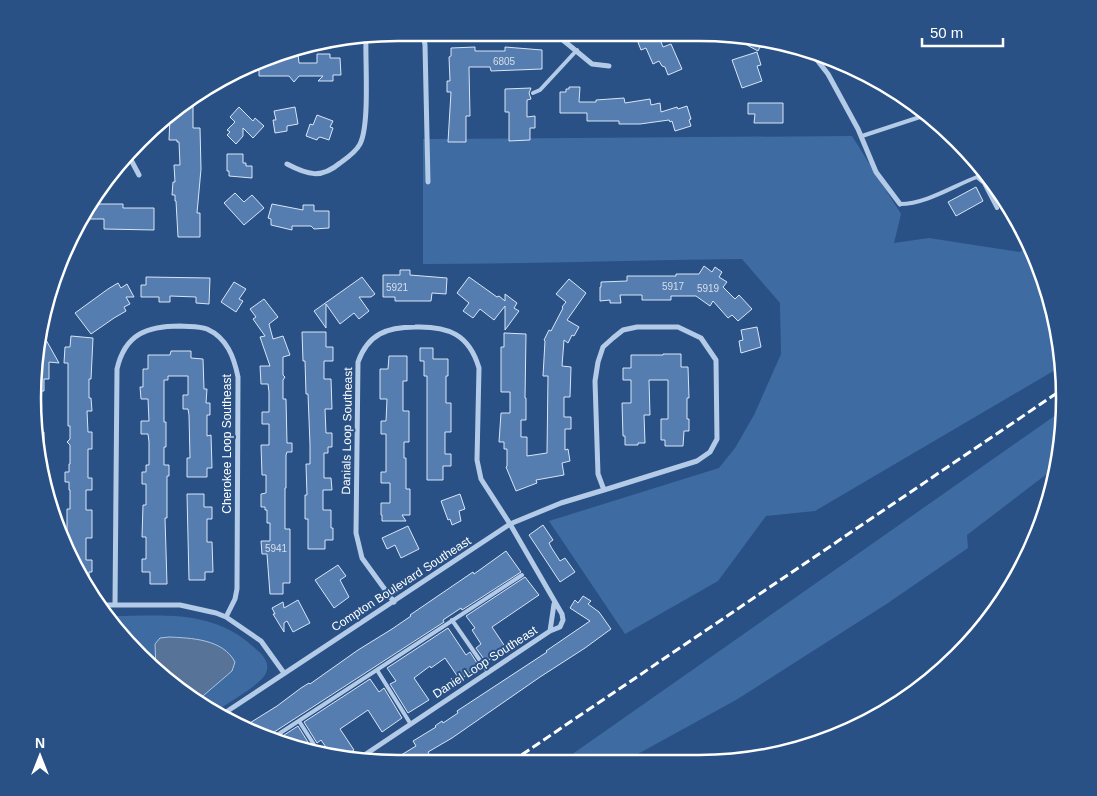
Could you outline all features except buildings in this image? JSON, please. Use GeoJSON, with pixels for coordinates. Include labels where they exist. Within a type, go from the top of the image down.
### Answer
{"type":"FeatureCollection","features":[{"type":"Feature","properties":{"kind":"street"},"geometry":{"type":"LineString","coordinates":[[424,41],[428,182]]}},
{"type":"Feature","properties":{"kind":"street"},"geometry":{"type":"LineString","coordinates":[[565,41],[592,64],[609,66]]}},
{"type":"Feature","properties":{"kind":"street"},"geometry":{"type":"LineString","coordinates":[[287,164],[310,174],[322,174],[338,166],[352,155],[359,145],[365,123],[366,43]]}},
{"type":"Feature","properties":{"kind":"street"},"geometry":{"type":"LineString","coordinates":[[818,62],[828,74],[862,136],[876,172],[900,204]]}},
{"type":"Feature","properties":{"kind":"street"},"geometry":{"type":"LineString","coordinates":[[132,161],[139,175]]}},
{"type":"Feature","properties":{"kind":"street","name":"Cherokee Loop Southeast"},"geometry":{"type":"LineString","coordinates":[[115,605],[117,369],[120,355],[128,342],[138,334],[152,329],[164,326],[199,327],[208,329],[228,347],[234,360],[238,377],[236,589],[235,599],[226,617]]}},
{"type":"Feature","properties":{"kind":"street","name":"Danials Loop Southeast"},"geometry":{"type":"LineString","coordinates":[[394,602],[362,558],[356,534],[358,362],[361,352],[368,344],[386,330],[397,327],[433,326],[444,328],[456,334],[475,357],[478,368],[476,460],[481,478],[510,524]]}},
{"type":"Feature","properties":{"kind":"street"},"geometry":{"type":"LineString","coordinates":[[637,326],[678,327],[701,338],[716,360],[718,429],[717,439],[710,452],[697,461],[604,490],[598,474],[595,382],[598,362],[603,347],[623,330],[637,326]]}},
{"type":"Feature","properties":{"kind":"street","name":"Compton Boulevard Southeast"},"geometry":{"type":"LineString","coordinates":[[227,711],[510,524],[604,490]]}},
{"type":"Feature","properties":{"kind":"street"},"geometry":{"type":"LineString","coordinates":[[510,524],[562,614],[564,620],[560,626],[550,631]]}},
{"type":"Feature","properties":{"kind":"street","name":"Daniel Loop Southeast"},"geometry":{"type":"LineString","coordinates":[[367,753],[550,631],[554,603]]}},
{"type":"Feature","properties":{"kind":"street"},"geometry":{"type":"LineString","coordinates":[[108,605],[180,605],[216,613],[226,617],[261,641],[284,673]]}},
{"type":"Feature","properties":{"kind":"lane"},"geometry":{"type":"LineString","coordinates":[[533,93],[540,90],[577,50]]}},
{"type":"Feature","properties":{"kind":"lane"},"geometry":{"type":"LineString","coordinates":[[862,136],[919,117]]}},
{"type":"Feature","properties":{"kind":"lane"},"geometry":{"type":"LineString","coordinates":[[900,204],[908,204],[928,198],[977,177],[983,182]]}},
{"type":"Feature","properties":{"kind":"lane"},"geometry":{"type":"LineString","coordinates":[[985,185],[997,208]]}},
{"type":"Feature","properties":{"kind":"lane"},"geometry":{"type":"LineString","coordinates":[[278,734],[522,575]]}},
{"type":"Feature","properties":{"kind":"lane"},"geometry":{"type":"LineString","coordinates":[[452,620],[488,672]]}},
{"type":"Feature","properties":{"kind":"lane"},"geometry":{"type":"LineString","coordinates":[[377,670],[410,723]]}},
{"type":"Feature","properties":{"kind":"lane"},"geometry":{"type":"LineString","coordinates":[[299,721],[314,745]]}},
{"type":"Feature","properties":{"kind":"shaded area"},"geometry":{"type":"Polygon","coordinates":[[[852,136],[901,214],[894,243],[929,238],[1019,252],[1024,250],[1044,306],[1053,351],[1055,370],[815,511],[766,516],[718,581],[625,634],[549,521],[719,468],[735,448],[754,415],[781,354],[780,303],[742,259],[423,264],[423,139],[852,136]]]}},
{"type":"Feature","properties":{"kind":"shaded area"},"geometry":{"type":"Polygon","coordinates":[[[1055,415],[1053,445],[1048,473],[967,535],[968,548],[888,603],[736,700],[636,755],[571,755],[1055,415]]]}},
{"type":"Feature","properties":{"kind":"shaded area"},"geometry":{"type":"Polygon","coordinates":[[[116,616],[187,617],[206,621],[241,636],[266,660],[267,670],[258,683],[221,708],[200,695],[163,666],[116,616]]]}},
{"type":"Feature","properties":{"kind":"shaded area"},"geometry":{"type":"Polygon","coordinates":[[[160,638],[187,638],[215,644],[230,654],[235,662],[232,671],[202,696],[156,659],[155,644],[160,638]]]}},
{"type":"Feature","properties":{"kind":"railway"},"geometry":{"type":"LineString","coordinates":[[521,755],[1056,394]]}}]}
